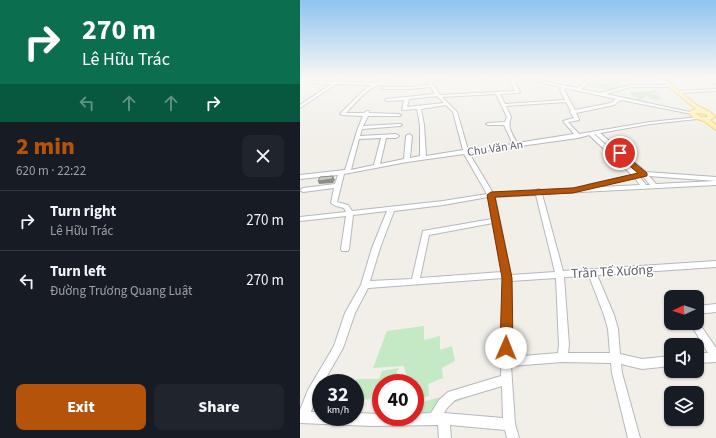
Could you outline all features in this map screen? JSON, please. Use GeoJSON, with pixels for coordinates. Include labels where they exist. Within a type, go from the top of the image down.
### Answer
{"type":"FeatureCollection","features":[{"type":"Feature","properties":{"kind":"main road"},"geometry":{"type":"LineString","coordinates":[[682,98],[691,107],[693,115]]}},
{"type":"Feature","properties":{"kind":"main road"},"geometry":{"type":"LineString","coordinates":[[685,98],[696,107],[711,115],[716,128]]}},
{"type":"Feature","properties":{"kind":"main road"},"geometry":{"type":"LineString","coordinates":[[693,115],[704,112]]}},
{"type":"Feature","properties":{"kind":"main road"},"geometry":{"type":"LineString","coordinates":[[693,115],[712,119]]}},
{"type":"Feature","properties":{"kind":"street"},"geometry":{"type":"LineString","coordinates":[[300,107],[312,98]]}},
{"type":"Feature","properties":{"kind":"street"},"geometry":{"type":"LineString","coordinates":[[358,98],[342,114],[399,115]]}},
{"type":"Feature","properties":{"kind":"street"},"geometry":{"type":"LineString","coordinates":[[386,100],[402,98]]}},
{"type":"Feature","properties":{"kind":"street"},"geometry":{"type":"LineString","coordinates":[[407,98],[404,109],[447,104]]}},
{"type":"Feature","properties":{"kind":"street"},"geometry":{"type":"LineString","coordinates":[[441,98],[455,112],[466,152],[491,195],[507,276],[506,362],[509,424],[513,438]]}},
{"type":"Feature","properties":{"kind":"street"},"geometry":{"type":"LineString","coordinates":[[500,98],[504,105],[504,110],[509,117],[507,128],[516,145]]}},
{"type":"Feature","properties":{"kind":"street"},"geometry":{"type":"LineString","coordinates":[[572,112],[612,104],[619,98]]}},
{"type":"Feature","properties":{"kind":"street"},"geometry":{"type":"LineString","coordinates":[[622,98],[693,115]]}},
{"type":"Feature","properties":{"kind":"street"},"geometry":{"type":"LineString","coordinates":[[504,105],[568,101],[572,112],[577,119],[565,121],[578,136]]}},
{"type":"Feature","properties":{"kind":"street"},"geometry":{"type":"LineString","coordinates":[[419,108],[422,125],[421,140],[423,158]]}},
{"type":"Feature","properties":{"kind":"street"},"geometry":{"type":"LineString","coordinates":[[345,249],[350,213],[346,206],[334,203],[337,186],[367,114]]}},
{"type":"Feature","properties":{"kind":"street","name":"Chu Văn An"},"geometry":{"type":"LineString","coordinates":[[300,177],[344,172],[407,160],[578,136],[693,115]]}},
{"type":"Feature","properties":{"kind":"street"},"geometry":{"type":"LineString","coordinates":[[488,124],[507,123]]}},
{"type":"Feature","properties":{"kind":"street"},"geometry":{"type":"LineString","coordinates":[[360,128],[400,125]]}},
{"type":"Feature","properties":{"kind":"street"},"geometry":{"type":"LineString","coordinates":[[596,132],[644,174],[654,186]]}},
{"type":"Feature","properties":{"kind":"street"},"geometry":{"type":"LineString","coordinates":[[590,134],[636,175],[644,187]]}},
{"type":"Feature","properties":{"kind":"street"},"geometry":{"type":"LineString","coordinates":[[357,138],[396,136]]}},
{"type":"Feature","properties":{"kind":"street"},"geometry":{"type":"LineString","coordinates":[[407,160],[409,136]]}},
{"type":"Feature","properties":{"kind":"street"},"geometry":{"type":"LineString","coordinates":[[377,166],[384,137]]}},
{"type":"Feature","properties":{"kind":"street"},"geometry":{"type":"LineString","coordinates":[[573,190],[644,174],[712,181]]}},
{"type":"Feature","properties":{"kind":"street"},"geometry":{"type":"LineString","coordinates":[[300,220],[491,195],[644,187],[712,181]]}},
{"type":"Feature","properties":{"kind":"street"},"geometry":{"type":"LineString","coordinates":[[303,190],[337,186]]}},
{"type":"Feature","properties":{"kind":"street"},"geometry":{"type":"LineString","coordinates":[[538,192],[560,274],[564,338],[562,357]]}},
{"type":"Feature","properties":{"kind":"street"},"geometry":{"type":"LineString","coordinates":[[391,209],[376,248],[365,285],[350,313],[338,348],[313,390],[301,417],[371,420],[439,419],[509,424]]}},
{"type":"Feature","properties":{"kind":"street"},"geometry":{"type":"LineString","coordinates":[[415,282],[426,233],[496,220]]}},
{"type":"Feature","properties":{"kind":"street","name":"Trần Tế Xương"},"geometry":{"type":"LineString","coordinates":[[365,285],[507,276],[592,273],[716,264]]}},
{"type":"Feature","properties":{"kind":"street"},"geometry":{"type":"LineString","coordinates":[[592,273],[609,315],[623,397],[634,438]]}},
{"type":"Feature","properties":{"kind":"street"},"geometry":{"type":"LineString","coordinates":[[704,309],[716,308]]}},
{"type":"Feature","properties":{"kind":"street"},"geometry":{"type":"LineString","coordinates":[[699,330],[716,357],[704,358]]}},
{"type":"Feature","properties":{"kind":"street"},"geometry":{"type":"LineString","coordinates":[[506,362],[562,357],[616,358],[642,364],[664,362]]}},
{"type":"Feature","properties":{"kind":"street"},"geometry":{"type":"LineString","coordinates":[[446,438],[439,419],[443,404],[452,396],[507,379]]}},
{"type":"Feature","properties":{"kind":"green space"},"geometry":{"type":"Polygon","coordinates":[[[636,98],[644,98],[641,101],[634,100],[636,98]]]}},
{"type":"Feature","properties":{"kind":"green space"},"geometry":{"type":"Polygon","coordinates":[[[651,98],[661,99],[653,100],[651,98]]]}},
{"type":"Feature","properties":{"kind":"green space"},"geometry":{"type":"Polygon","coordinates":[[[424,326],[424,340],[440,336],[440,350],[452,346],[455,361],[442,368],[443,378],[428,384],[429,396],[424,397],[424,374],[406,374],[404,366],[373,368],[387,331],[424,326]]]}},
{"type":"Feature","properties":{"kind":"green space"},"geometry":{"type":"Polygon","coordinates":[[[399,368],[397,374],[381,374],[382,371],[399,368]]]}},
{"type":"Feature","properties":{"kind":"green space"},"geometry":{"type":"Polygon","coordinates":[[[364,379],[372,379],[372,392],[370,399],[364,400],[364,379]]]}},
{"type":"Feature","properties":{"kind":"green space"},"geometry":{"type":"Polygon","coordinates":[[[472,388],[474,395],[424,414],[424,402],[472,388]]]}},
{"type":"Feature","properties":{"kind":"building"},"geometry":{"type":"Polygon","coordinates":[[[333,176],[332,179],[318,181],[320,177],[333,176]]]}},
{"type":"Feature","properties":{"kind":"route"},"geometry":{"type":"LineString","coordinates":[[506,348],[507,278],[491,195],[573,190],[644,174],[620,153]]}}]}
